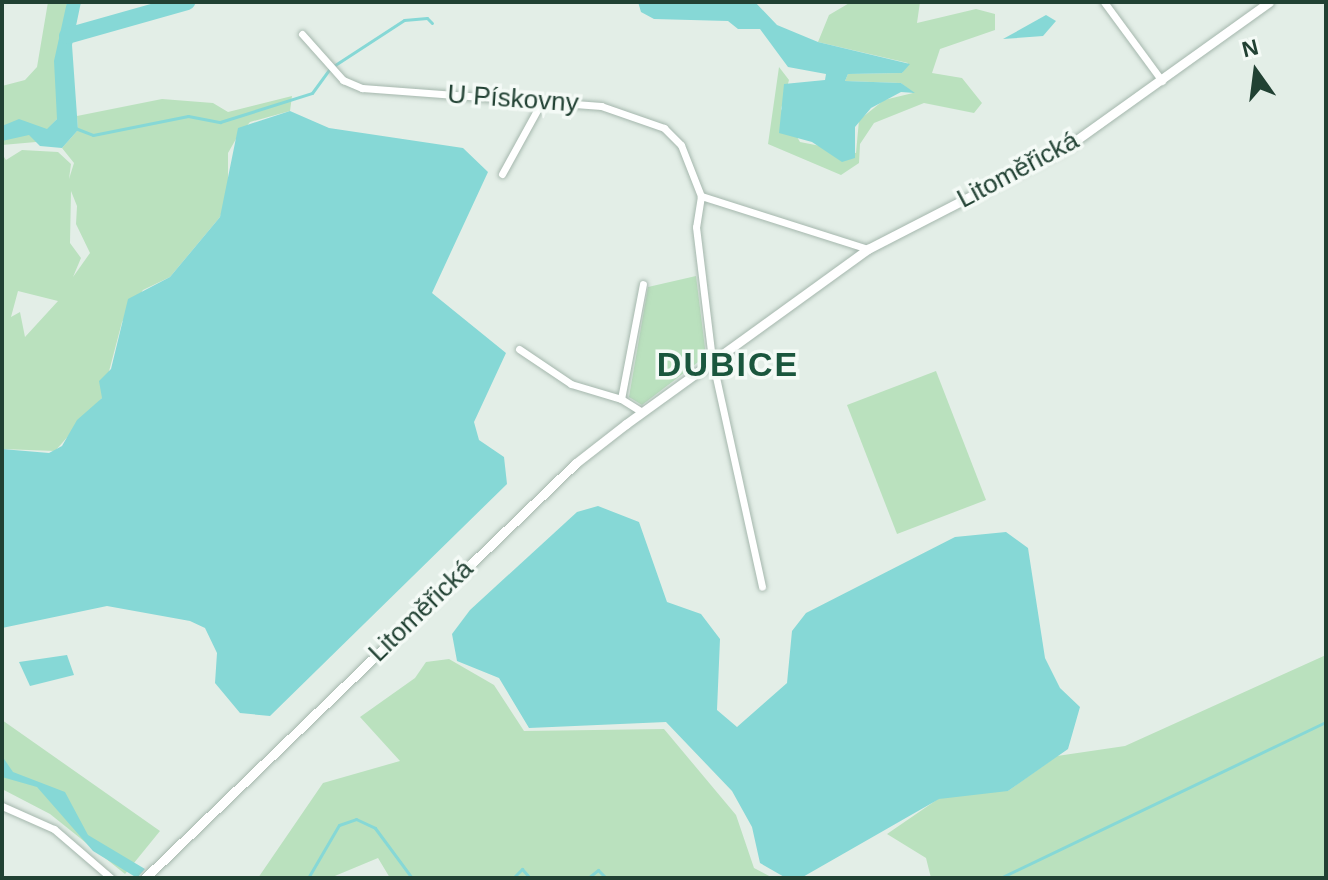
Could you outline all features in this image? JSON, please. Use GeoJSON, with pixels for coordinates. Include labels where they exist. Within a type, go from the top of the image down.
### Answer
{"type":"FeatureCollection","features":[{"type":"Feature","properties":{"kind":"street"},"geometry":{"type":"LineString","coordinates":[[1104,2],[1163,82]]}},
{"type":"Feature","properties":{"kind":"street","name":"Litoměřická"},"geometry":{"type":"LineString","coordinates":[[145,878],[576,463],[712,359],[868,249],[1068,146],[1163,82],[1269,2]]}},
{"type":"Feature","properties":{"kind":"street","name":"U Pískovny"},"geometry":{"type":"LineString","coordinates":[[302,34],[343,80],[362,88],[601,106],[664,128],[681,145],[701,196]]}},
{"type":"Feature","properties":{"kind":"street"},"geometry":{"type":"LineString","coordinates":[[502,174],[541,103]]}},
{"type":"Feature","properties":{"kind":"street"},"geometry":{"type":"LineString","coordinates":[[762,587],[712,359],[696,227],[701,196],[868,249]]}},
{"type":"Feature","properties":{"kind":"street"},"geometry":{"type":"LineString","coordinates":[[621,399],[643,284]]}},
{"type":"Feature","properties":{"kind":"street"},"geometry":{"type":"LineString","coordinates":[[519,349],[571,384],[621,399],[642,412]]}},
{"type":"Feature","properties":{"kind":"street"},"geometry":{"type":"LineString","coordinates":[[2,806],[54,829],[111,878]]}},
{"type":"Feature","properties":{"kind":"green space"},"geometry":{"type":"Polygon","coordinates":[[[48,2],[67,2],[57,119],[36,142],[2,145],[2,86],[25,80],[37,67],[48,2]]]}},
{"type":"Feature","properties":{"kind":"green space"},"geometry":{"type":"Polygon","coordinates":[[[851,2],[920,2],[917,23],[976,9],[995,14],[995,30],[940,49],[932,73],[962,78],[982,103],[974,113],[924,103],[874,123],[860,144],[859,163],[841,175],[768,144],[779,67],[789,80],[781,109],[800,142],[856,153],[859,120],[884,100],[913,93],[901,83],[845,81],[848,74],[902,73],[908,63],[818,42],[829,15],[851,2]]]}},
{"type":"Feature","properties":{"kind":"green space"},"geometry":{"type":"Polygon","coordinates":[[[292,96],[290,111],[250,122],[236,139],[228,153],[228,194],[220,217],[170,277],[143,290],[122,322],[102,398],[55,451],[2,449],[2,154],[6,160],[22,150],[58,152],[71,164],[69,179],[74,163],[62,148],[78,130],[77,116],[162,99],[213,103],[228,112],[292,96]],[[71,191],[70,243],[81,258],[73,277],[90,253],[76,224],[77,206],[71,191]],[[18,291],[11,317],[20,312],[25,337],[58,301],[18,291]]]}},
{"type":"Feature","properties":{"kind":"green space"},"geometry":{"type":"Polygon","coordinates":[[[696,276],[706,356],[642,405],[629,397],[648,287],[696,276]]]}},
{"type":"Feature","properties":{"kind":"green space"},"geometry":{"type":"Polygon","coordinates":[[[936,371],[986,500],[897,534],[847,405],[936,371]]]}},
{"type":"Feature","properties":{"kind":"green space"},"geometry":{"type":"Polygon","coordinates":[[[1326,655],[1326,878],[931,878],[926,858],[887,834],[938,799],[970,790],[1008,791],[1057,756],[1125,746],[1326,655]]]}},
{"type":"Feature","properties":{"kind":"green space"},"geometry":{"type":"Polygon","coordinates":[[[449,659],[494,685],[524,731],[664,729],[736,815],[754,868],[773,878],[390,878],[378,858],[330,878],[258,878],[323,783],[400,761],[360,717],[415,678],[426,662],[449,659]]]}},
{"type":"Feature","properties":{"kind":"green space"},"geometry":{"type":"Polygon","coordinates":[[[2,720],[160,831],[125,874],[50,814],[2,789],[2,720]]]}},
{"type":"Feature","properties":{"kind":"water"},"geometry":{"type":"Polygon","coordinates":[[[67,2],[81,2],[72,45],[78,130],[62,148],[40,146],[29,135],[2,141],[2,126],[19,119],[47,129],[57,119],[54,61],[67,2]]]}},
{"type":"Feature","properties":{"kind":"water"},"geometry":{"type":"Polygon","coordinates":[[[638,2],[755,2],[777,25],[818,42],[910,64],[902,73],[848,74],[845,81],[901,83],[915,93],[901,92],[871,108],[855,127],[855,158],[842,162],[812,142],[779,133],[784,84],[825,80],[826,74],[788,67],[760,29],[738,29],[728,21],[654,19],[641,12],[638,2]]]}},
{"type":"Feature","properties":{"kind":"water"},"geometry":{"type":"Polygon","coordinates":[[[1046,15],[1056,21],[1043,36],[1003,39],[1046,15]]]}},
{"type":"Feature","properties":{"kind":"water"},"geometry":{"type":"Polygon","coordinates":[[[290,111],[329,128],[463,148],[488,172],[432,293],[506,353],[474,422],[479,440],[504,457],[507,484],[270,716],[240,713],[215,683],[217,653],[205,628],[190,621],[107,606],[2,628],[2,449],[49,453],[62,446],[77,420],[102,398],[99,381],[111,369],[128,299],[170,277],[220,217],[238,128],[290,111]]]}},
{"type":"Feature","properties":{"kind":"water"},"geometry":{"type":"Polygon","coordinates":[[[598,506],[639,522],[667,602],[701,614],[720,639],[717,710],[737,727],[787,683],[792,631],[806,613],[955,537],[1006,532],[1028,548],[1045,658],[1060,688],[1080,707],[1068,749],[1008,791],[939,799],[801,878],[786,878],[760,863],[752,827],[732,791],[666,722],[529,728],[499,678],[457,661],[452,634],[470,610],[577,512],[598,506]]]}},
{"type":"Feature","properties":{"kind":"water"},"geometry":{"type":"Polygon","coordinates":[[[67,655],[74,675],[30,686],[19,662],[67,655]]]}},
{"type":"Feature","properties":{"kind":"water"},"geometry":{"type":"Polygon","coordinates":[[[2,756],[13,772],[65,792],[88,835],[145,869],[137,878],[93,851],[37,787],[2,777],[2,756]]]}},
{"type":"Feature","properties":{"kind":"waterway"},"geometry":{"type":"LineString","coordinates":[[67,36],[187,2]]}},
{"type":"Feature","properties":{"kind":"waterway"},"geometry":{"type":"LineString","coordinates":[[335,65],[404,20],[427,18],[432,23]]}},
{"type":"Feature","properties":{"kind":"waterway"},"geometry":{"type":"LineString","coordinates":[[75,128],[93,135],[188,116],[220,122],[312,93],[329,70]]}},
{"type":"Feature","properties":{"kind":"waterway"},"geometry":{"type":"LineString","coordinates":[[1000,878],[1326,722]]}},
{"type":"Feature","properties":{"kind":"waterway"},"geometry":{"type":"LineString","coordinates":[[308,878],[339,825],[356,819],[375,828],[412,878]]}},
{"type":"Feature","properties":{"kind":"waterway"},"geometry":{"type":"LineString","coordinates":[[513,878],[522,869],[530,878]]}},
{"type":"Feature","properties":{"kind":"waterway"},"geometry":{"type":"LineString","coordinates":[[588,878],[598,870],[606,878]]}},
{"type":"Feature","properties":{"kind":"district","name":"DUBICE"},"geometry":{"type":"Point","coordinates":[728,365]}}]}
